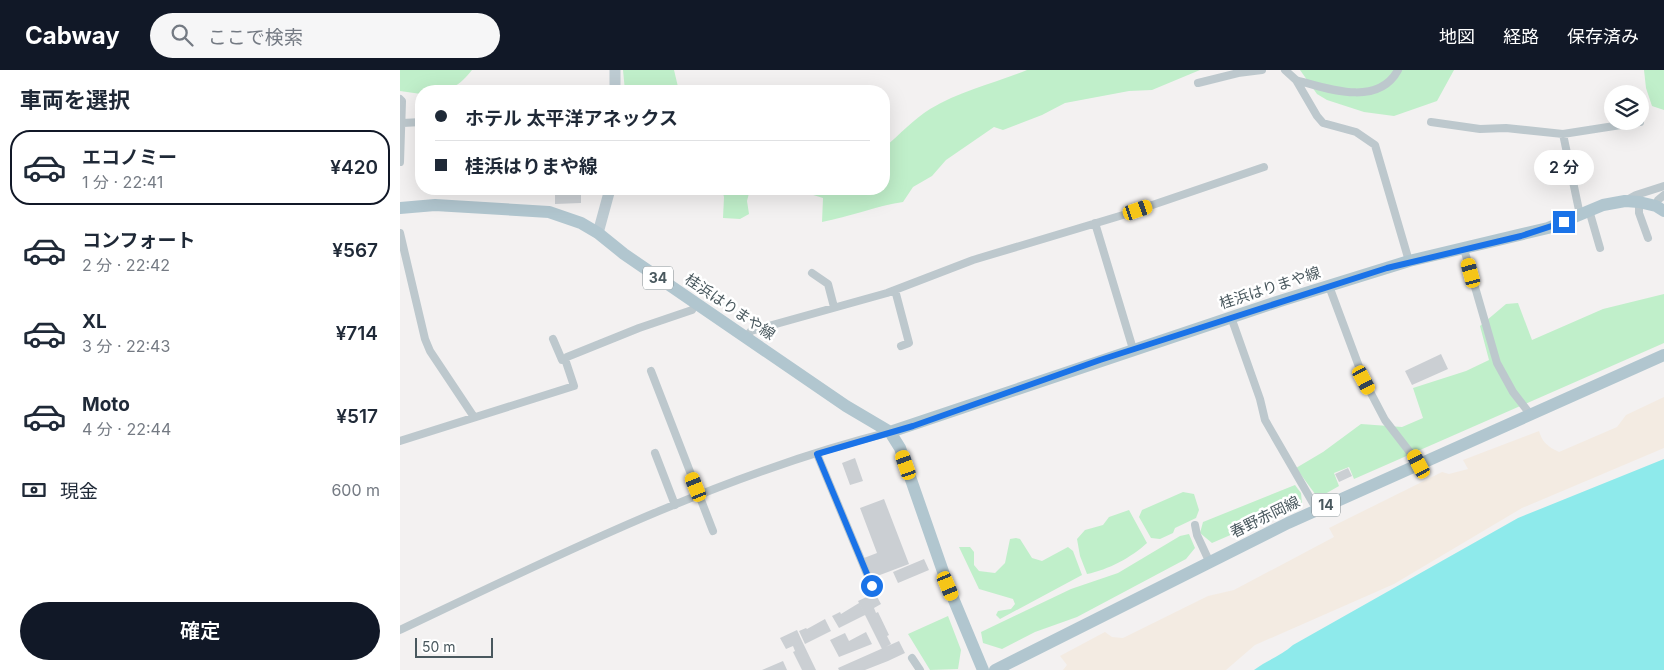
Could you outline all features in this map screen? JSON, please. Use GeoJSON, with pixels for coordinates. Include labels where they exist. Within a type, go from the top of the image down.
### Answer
{"type":"FeatureCollection","features":[{"type":"Feature","properties":{"kind":"main road","name":"桂浜はりまや線"},"geometry":{"type":"LineString","coordinates":[[400,208],[435,205],[549,212],[573,219],[598,232],[624,254],[696,304],[846,406],[890,432],[1133,349],[1409,261],[1548,228],[1585,212],[1625,201],[1639,202],[1660,209]]}},
{"type":"Feature","properties":{"kind":"main road","name":"春野赤岡線"},"geometry":{"type":"LineString","coordinates":[[995,670],[1317,510],[1664,355]]}},
{"type":"Feature","properties":{"kind":"main road"},"geometry":{"type":"LineString","coordinates":[[890,432],[900,448],[948,586],[983,670]]}},
{"type":"Feature","properties":{"kind":"street"},"geometry":{"type":"LineString","coordinates":[[614,85],[615,70]]}},
{"type":"Feature","properties":{"kind":"street"},"geometry":{"type":"LineString","coordinates":[[1198,83],[1238,72],[1262,70]]}},
{"type":"Feature","properties":{"kind":"street"},"geometry":{"type":"LineString","coordinates":[[1284,70],[1296,80],[1316,116],[1323,122],[1356,132],[1375,145],[1409,261]]}},
{"type":"Feature","properties":{"kind":"street"},"geometry":{"type":"LineString","coordinates":[[1296,80],[1360,93],[1380,88],[1393,78],[1398,70]]}},
{"type":"Feature","properties":{"kind":"street"},"geometry":{"type":"LineString","coordinates":[[400,99],[402,101],[400,162]]}},
{"type":"Feature","properties":{"kind":"street"},"geometry":{"type":"LineString","coordinates":[[402,123],[415,122]]}},
{"type":"Feature","properties":{"kind":"street"},"geometry":{"type":"LineString","coordinates":[[1431,122],[1480,129],[1506,128],[1563,134],[1604,128]]}},
{"type":"Feature","properties":{"kind":"street"},"geometry":{"type":"LineString","coordinates":[[1563,134],[1585,212],[1600,248]]}},
{"type":"Feature","properties":{"kind":"street"},"geometry":{"type":"LineString","coordinates":[[746,337],[751,331],[895,290],[973,260],[1095,224],[1264,167]]}},
{"type":"Feature","properties":{"kind":"street"},"geometry":{"type":"LineString","coordinates":[[1625,201],[1636,195],[1664,186]]}},
{"type":"Feature","properties":{"kind":"street"},"geometry":{"type":"LineString","coordinates":[[598,232],[608,195]]}},
{"type":"Feature","properties":{"kind":"street"},"geometry":{"type":"LineString","coordinates":[[1660,209],[1658,200],[1664,195]]}},
{"type":"Feature","properties":{"kind":"street"},"geometry":{"type":"LineString","coordinates":[[1639,202],[1639,213],[1648,238]]}},
{"type":"Feature","properties":{"kind":"street"},"geometry":{"type":"LineString","coordinates":[[1095,224],[1133,349]]}},
{"type":"Feature","properties":{"kind":"street"},"geometry":{"type":"LineString","coordinates":[[400,233],[425,339],[430,351],[474,417]]}},
{"type":"Feature","properties":{"kind":"street"},"geometry":{"type":"LineString","coordinates":[[1464,249],[1496,363],[1513,392],[1530,414]]}},
{"type":"Feature","properties":{"kind":"street"},"geometry":{"type":"LineString","coordinates":[[812,273],[828,284],[834,307]]}},
{"type":"Feature","properties":{"kind":"street"},"geometry":{"type":"LineString","coordinates":[[1329,286],[1364,380],[1386,420],[1398,438],[1414,454],[1419,464]]}},
{"type":"Feature","properties":{"kind":"street"},"geometry":{"type":"LineString","coordinates":[[895,290],[910,343],[901,346]]}},
{"type":"Feature","properties":{"kind":"street"},"geometry":{"type":"LineString","coordinates":[[553,339],[562,360],[639,328],[692,310],[696,304]]}},
{"type":"Feature","properties":{"kind":"street"},"geometry":{"type":"LineString","coordinates":[[1231,317],[1260,399],[1265,420],[1317,510]]}},
{"type":"Feature","properties":{"kind":"street"},"geometry":{"type":"LineString","coordinates":[[400,441],[574,386],[565,359]]}},
{"type":"Feature","properties":{"kind":"street"},"geometry":{"type":"LineString","coordinates":[[651,370],[713,531]]}},
{"type":"Feature","properties":{"kind":"street"},"geometry":{"type":"LineString","coordinates":[[400,630],[570,549],[699,495],[817,454],[890,432]]}},
{"type":"Feature","properties":{"kind":"street"},"geometry":{"type":"LineString","coordinates":[[655,453],[676,505]]}},
{"type":"Feature","properties":{"kind":"street"},"geometry":{"type":"LineString","coordinates":[[817,454],[872,586]]}},
{"type":"Feature","properties":{"kind":"street"},"geometry":{"type":"LineString","coordinates":[[1195,524],[1197,535],[1210,563]]}},
{"type":"Feature","properties":{"kind":"street"},"geometry":{"type":"LineString","coordinates":[[912,658],[920,670]]}},
{"type":"Feature","properties":{"kind":"green space"},"geometry":{"type":"Polygon","coordinates":[[[400,70],[472,70],[456,85],[415,85],[415,93],[400,91],[400,70]]]}},
{"type":"Feature","properties":{"kind":"green space"},"geometry":{"type":"Polygon","coordinates":[[[623,70],[674,70],[678,85],[624,85],[623,70]]]}},
{"type":"Feature","properties":{"kind":"green space"},"geometry":{"type":"Polygon","coordinates":[[[1027,70],[1200,70],[1152,90],[1129,91],[1065,103],[1042,115],[1003,130],[994,127],[946,160],[932,176],[913,187],[903,202],[822,222],[823,198],[813,195],[890,195],[890,142],[912,122],[930,109],[953,97],[1027,70]]]}},
{"type":"Feature","properties":{"kind":"green space"},"geometry":{"type":"Polygon","coordinates":[[[1300,70],[1454,70],[1437,101],[1394,116],[1364,112],[1327,100],[1317,94],[1300,70]]]}},
{"type":"Feature","properties":{"kind":"green space"},"geometry":{"type":"Polygon","coordinates":[[[1644,70],[1664,70],[1664,110],[1652,106],[1649,97],[1649,85],[1646,85],[1644,70]]]}},
{"type":"Feature","properties":{"kind":"green space"},"geometry":{"type":"Polygon","coordinates":[[[724,195],[748,195],[747,201],[749,214],[740,219],[723,218],[724,195]]]}},
{"type":"Feature","properties":{"kind":"green space"},"geometry":{"type":"Polygon","coordinates":[[[1664,294],[1664,343],[1354,479],[1349,467],[1334,473],[1339,486],[1318,498],[1296,468],[1323,452],[1361,424],[1402,427],[1423,418],[1413,388],[1466,371],[1489,360],[1480,326],[1506,304],[1518,303],[1532,340],[1603,309],[1664,294]]]}},
{"type":"Feature","properties":{"kind":"green space"},"geometry":{"type":"Polygon","coordinates":[[[1295,485],[1301,493],[1302,504],[1212,543],[1200,533],[1203,522],[1295,485]]]}},
{"type":"Feature","properties":{"kind":"green space"},"geometry":{"type":"Polygon","coordinates":[[[1183,492],[1194,494],[1199,510],[1196,518],[1175,528],[1173,533],[1160,539],[1151,538],[1139,517],[1142,510],[1183,492]]]}},
{"type":"Feature","properties":{"kind":"green space"},"geometry":{"type":"Polygon","coordinates":[[[1129,510],[1147,543],[1119,562],[1087,574],[1080,556],[1077,539],[1085,530],[1103,525],[1109,517],[1129,510]]]}},
{"type":"Feature","properties":{"kind":"green space"},"geometry":{"type":"Polygon","coordinates":[[[1189,534],[1195,548],[1186,559],[1077,617],[1035,632],[1002,649],[983,643],[981,632],[1071,589],[1118,573],[1180,536],[1189,534]]]}},
{"type":"Feature","properties":{"kind":"green space"},"geometry":{"type":"Polygon","coordinates":[[[1010,539],[1020,539],[1032,558],[1042,561],[1068,547],[1073,551],[1082,575],[1000,619],[996,615],[998,611],[1011,609],[1015,604],[1013,599],[979,589],[959,547],[970,547],[974,552],[974,565],[979,571],[995,573],[1005,563],[1010,539]]]}},
{"type":"Feature","properties":{"kind":"green space"},"geometry":{"type":"Polygon","coordinates":[[[948,616],[961,650],[958,669],[930,670],[908,634],[948,616]]]}},
{"type":"Feature","properties":{"kind":"sand"},"geometry":{"type":"Polygon","coordinates":[[[1664,397],[1664,448],[1522,508],[1394,584],[1255,645],[1226,670],[1063,670],[1067,665],[1060,656],[1105,632],[1112,637],[1123,638],[1208,596],[1234,590],[1334,537],[1329,528],[1442,472],[1449,474],[1468,469],[1463,460],[1539,431],[1546,444],[1559,452],[1617,427],[1626,415],[1664,397]]]}},
{"type":"Feature","properties":{"kind":"water"},"geometry":{"type":"Polygon","coordinates":[[[1664,459],[1664,670],[1254,670],[1293,645],[1518,518],[1664,459]]]}},
{"type":"Feature","properties":{"kind":"building"},"geometry":{"type":"Polygon","coordinates":[[[555,195],[581,195],[581,203],[555,204],[555,195]]]}},
{"type":"Feature","properties":{"kind":"building"},"geometry":{"type":"Polygon","coordinates":[[[1441,354],[1448,369],[1412,385],[1405,371],[1441,354]]]}},
{"type":"Feature","properties":{"kind":"building"},"geometry":{"type":"Polygon","coordinates":[[[855,458],[863,481],[850,485],[842,463],[855,458]]]}},
{"type":"Feature","properties":{"kind":"building"},"geometry":{"type":"Polygon","coordinates":[[[1348,468],[1352,476],[1339,482],[1335,474],[1348,468]]]}},
{"type":"Feature","properties":{"kind":"building"},"geometry":{"type":"Polygon","coordinates":[[[884,499],[909,564],[872,578],[864,558],[877,553],[860,508],[884,499]]]}},
{"type":"Feature","properties":{"kind":"building"},"geometry":{"type":"Polygon","coordinates":[[[924,559],[929,570],[898,583],[893,572],[924,559]]]}},
{"type":"Feature","properties":{"kind":"building"},"geometry":{"type":"Polygon","coordinates":[[[875,593],[881,604],[874,608],[876,613],[878,612],[889,635],[887,636],[891,644],[882,649],[858,601],[875,593]]]}},
{"type":"Feature","properties":{"kind":"building"},"geometry":{"type":"Polygon","coordinates":[[[859,603],[865,615],[839,628],[832,616],[840,612],[841,614],[859,603]]]}},
{"type":"Feature","properties":{"kind":"building"},"geometry":{"type":"Polygon","coordinates":[[[825,619],[831,631],[805,644],[799,631],[807,629],[825,619]]]}},
{"type":"Feature","properties":{"kind":"building"},"geometry":{"type":"Polygon","coordinates":[[[797,630],[816,670],[802,670],[793,652],[795,651],[793,646],[786,649],[780,638],[797,630]]]}},
{"type":"Feature","properties":{"kind":"building"},"geometry":{"type":"Polygon","coordinates":[[[866,632],[872,644],[839,657],[830,640],[845,633],[849,641],[866,632]]]}},
{"type":"Feature","properties":{"kind":"building"},"geometry":{"type":"Polygon","coordinates":[[[899,641],[905,653],[888,661],[865,670],[839,670],[838,668],[899,641]]]}},
{"type":"Feature","properties":{"kind":"building"},"geometry":{"type":"Polygon","coordinates":[[[783,661],[787,670],[762,670],[783,661]]]}},
{"type":"Feature","properties":{"kind":"route"},"geometry":{"type":"LineString","coordinates":[[872,586],[817,454],[913,426],[1100,360],[1409,261],[1521,236],[1564,222]]}}]}
